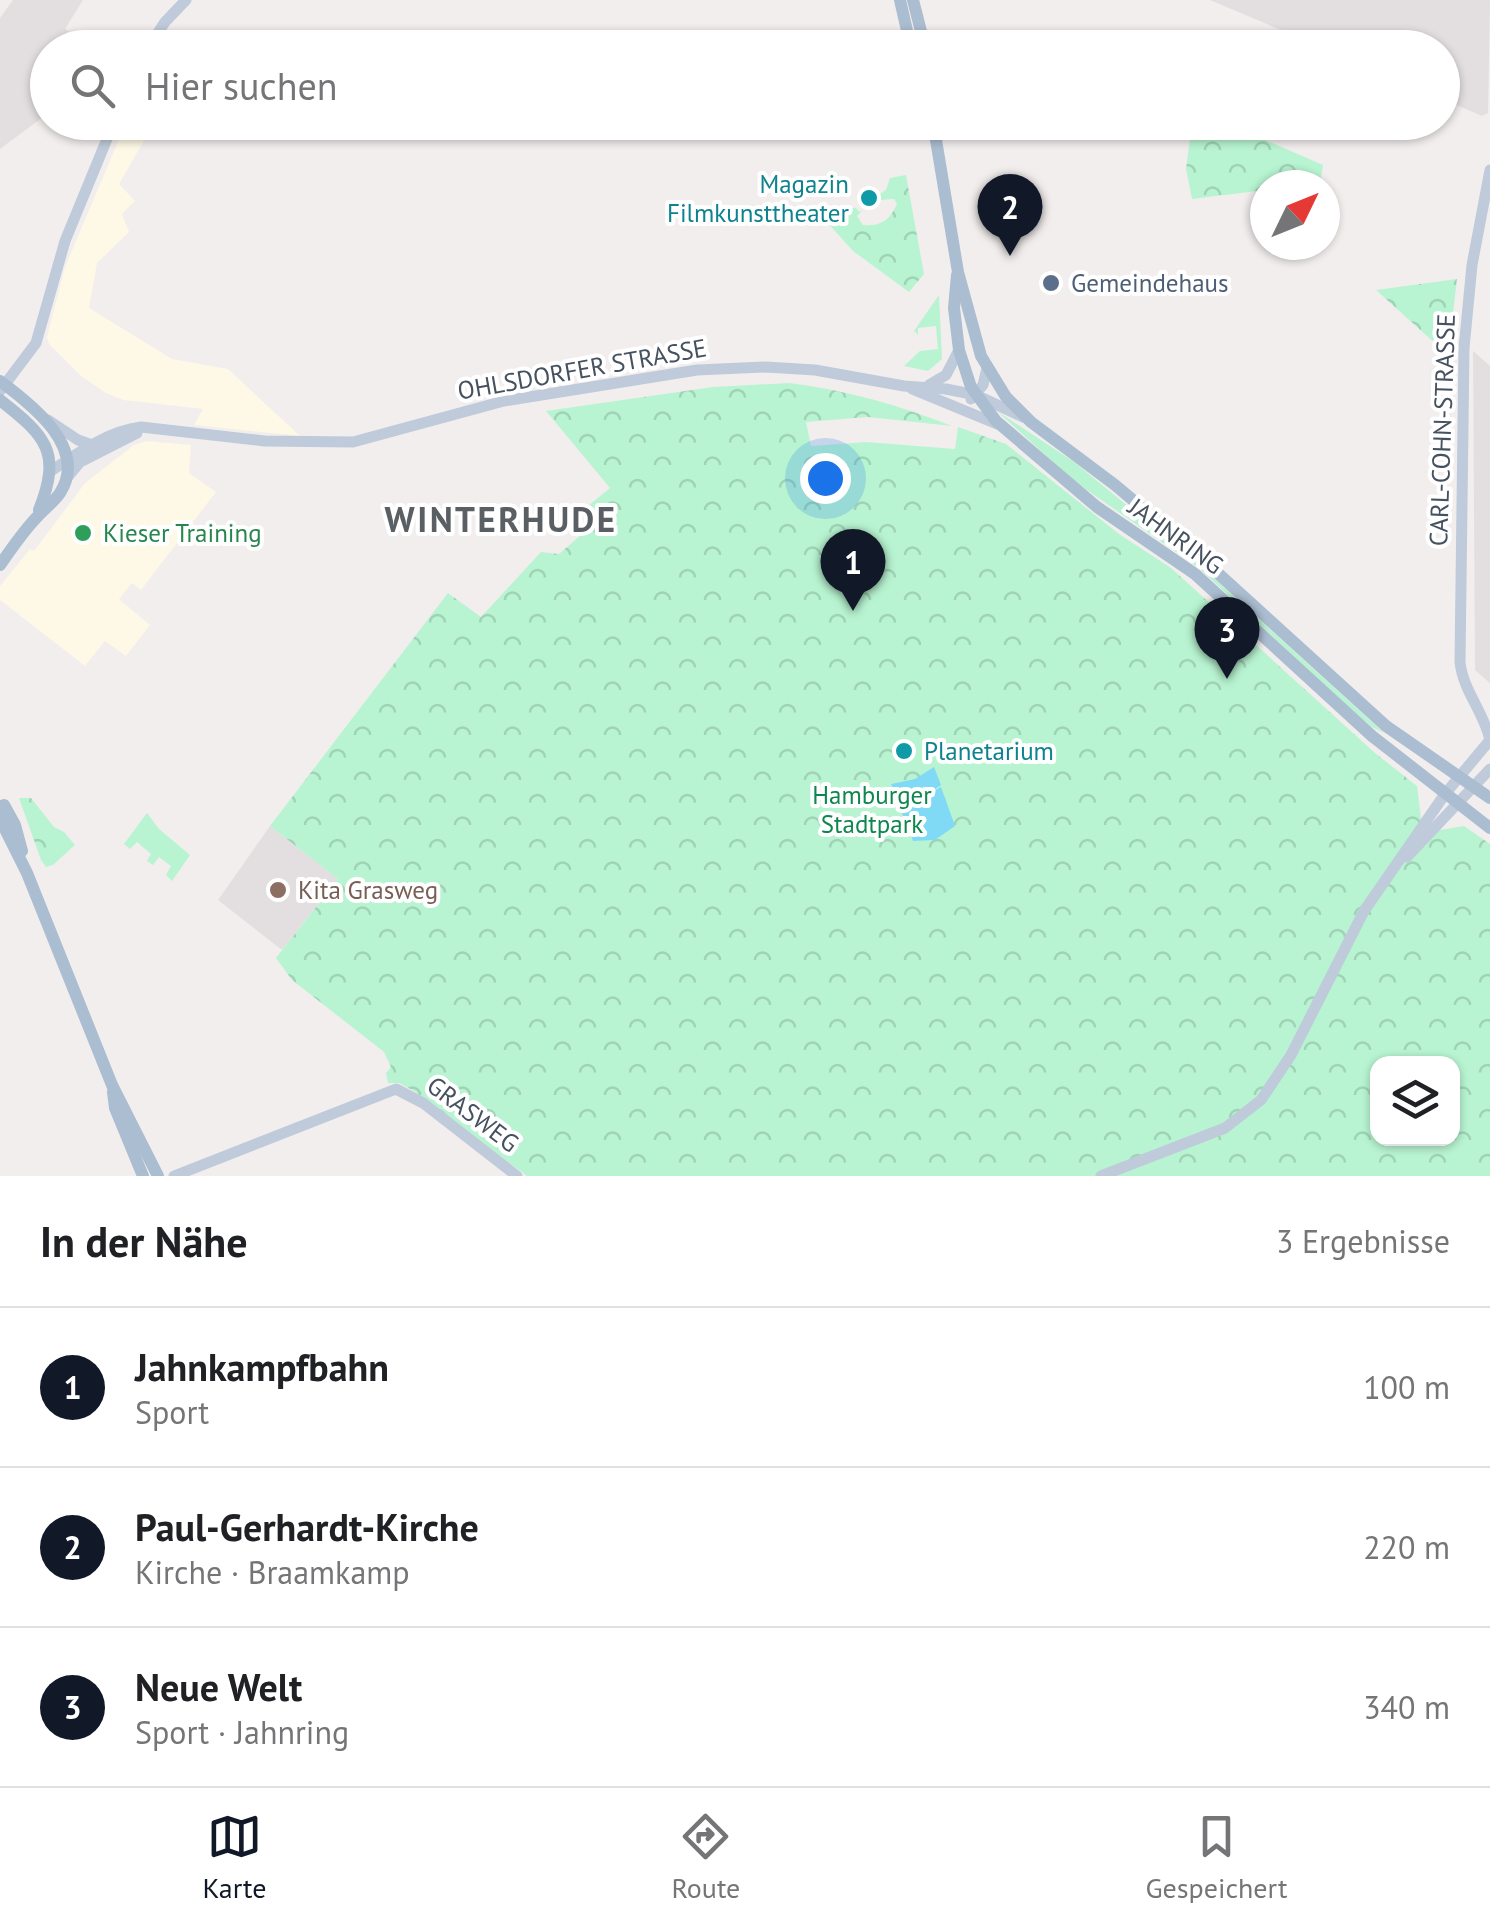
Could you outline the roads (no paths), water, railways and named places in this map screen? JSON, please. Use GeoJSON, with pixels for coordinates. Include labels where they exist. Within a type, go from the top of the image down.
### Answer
{"type":"FeatureCollection","features":[{"type":"Feature","properties":{"kind":"main road"},"geometry":{"type":"LineString","coordinates":[[900,0],[907,30]]}},
{"type":"Feature","properties":{"kind":"main road"},"geometry":{"type":"LineString","coordinates":[[914,0],[921,30]]}},
{"type":"Feature","properties":{"kind":"main road"},"geometry":{"type":"LineString","coordinates":[[937,140],[958,272],[986,368]]}},
{"type":"Feature","properties":{"kind":"main road","name":"JAHNRING"},"geometry":{"type":"LineString","coordinates":[[958,272],[954,308],[959,350],[976,395],[1004,429],[1096,506],[1195,574],[1335,704],[1490,828]]}},
{"type":"Feature","properties":{"kind":"main road","name":"JAHNRING"},"geometry":{"type":"LineString","coordinates":[[986,368],[1006,397],[1031,422],[1198,555],[1370,712],[1490,798]]}},
{"type":"Feature","properties":{"kind":"main road"},"geometry":{"type":"LineString","coordinates":[[0,565],[35,518],[56,498],[78,453],[44,418],[2,386]]}},
{"type":"Feature","properties":{"kind":"main road"},"geometry":{"type":"LineString","coordinates":[[0,400],[44,442],[51,471],[35,518]]}},
{"type":"Feature","properties":{"kind":"main road"},"geometry":{"type":"LineString","coordinates":[[0,802],[15,825],[27,873],[113,1088],[158,1176]]}},
{"type":"Feature","properties":{"kind":"main road"},"geometry":{"type":"LineString","coordinates":[[113,1088],[115,1108],[143,1176]]}},
{"type":"Feature","properties":{"kind":"street"},"geometry":{"type":"LineString","coordinates":[[160,30],[186,0]]}},
{"type":"Feature","properties":{"kind":"street"},"geometry":{"type":"LineString","coordinates":[[2,386],[34,347],[68,234],[107,140]]}},
{"type":"Feature","properties":{"kind":"street","name":"CARL-COHN-STRASSE"},"geometry":{"type":"LineString","coordinates":[[1490,170],[1472,265],[1463,372],[1460,662],[1490,740]]}},
{"type":"Feature","properties":{"kind":"street"},"geometry":{"type":"LineString","coordinates":[[925,387],[946,375],[959,350]]}},
{"type":"Feature","properties":{"kind":"street","name":"OHLSDORFER STRASSE"},"geometry":{"type":"LineString","coordinates":[[78,453],[119,432],[151,428],[265,441],[353,442],[490,403],[719,368],[815,370],[976,395],[1031,422]]}},
{"type":"Feature","properties":{"kind":"street"},"geometry":{"type":"LineString","coordinates":[[952,404],[967,402],[976,395],[983,385],[986,368]]}},
{"type":"Feature","properties":{"kind":"street","name":"OHLSDORFER STRASSE"},"geometry":{"type":"LineString","coordinates":[[904,386],[1004,429]]}},
{"type":"Feature","properties":{"kind":"street"},"geometry":{"type":"LineString","coordinates":[[15,412],[78,453]]}},
{"type":"Feature","properties":{"kind":"street"},"geometry":{"type":"LineString","coordinates":[[44,418],[78,440],[76,465],[65,482]]}},
{"type":"Feature","properties":{"kind":"street"},"geometry":{"type":"LineString","coordinates":[[51,471],[78,453]]}},
{"type":"Feature","properties":{"kind":"street"},"geometry":{"type":"LineString","coordinates":[[1468,691],[1490,706]]}},
{"type":"Feature","properties":{"kind":"street"},"geometry":{"type":"LineString","coordinates":[[1102,1176],[1209,1135],[1252,1110],[1284,1066],[1364,911],[1445,794],[1490,740]]}},
{"type":"Feature","properties":{"kind":"street"},"geometry":{"type":"LineString","coordinates":[[1400,863],[1490,769]]}},
{"type":"Feature","properties":{"kind":"street","name":"GRASWEG"},"geometry":{"type":"LineString","coordinates":[[174,1176],[392,1089],[401,1089],[517,1176]]}},
{"type":"Feature","properties":{"kind":"water"},"geometry":{"type":"Polygon","coordinates":[[[934,767],[941,785],[928,794],[941,787],[955,826],[935,840],[913,841],[898,803],[911,800],[898,801],[891,784],[915,779],[934,767]]]}},
{"type":"Feature","properties":{"kind":"place","name":"Magazin Filmkunsttheater"},"geometry":{"type":"Point","coordinates":[869,198]}},
{"type":"Feature","properties":{"kind":"place","name":"Paul-Gerhardt-Kirche"},"geometry":{"type":"Point","coordinates":[1010,256]}},
{"type":"Feature","properties":{"kind":"place","name":"Gemeindehaus"},"geometry":{"type":"Point","coordinates":[1051,283]}},
{"type":"Feature","properties":{"kind":"place","name":"Kieser Training"},"geometry":{"type":"Point","coordinates":[83,533]}},
{"type":"Feature","properties":{"kind":"place","name":"Jahnkampfbahn"},"geometry":{"type":"Point","coordinates":[853,611]}},
{"type":"Feature","properties":{"kind":"place","name":"Neue Welt"},"geometry":{"type":"Point","coordinates":[1227,679]}},
{"type":"Feature","properties":{"kind":"place","name":"Planetarium"},"geometry":{"type":"Point","coordinates":[904,751]}},
{"type":"Feature","properties":{"kind":"place","name":"Kita Grasweg"},"geometry":{"type":"Point","coordinates":[278,890]}},
{"type":"Feature","properties":{"kind":"district","name":"WINTERHUDE"},"geometry":{"type":"Point","coordinates":[501,520]}},
{"type":"Feature","properties":{"kind":"park label","name":"Hamburger Stadtpark"},"geometry":{"type":"Point","coordinates":[872,810]}}]}
